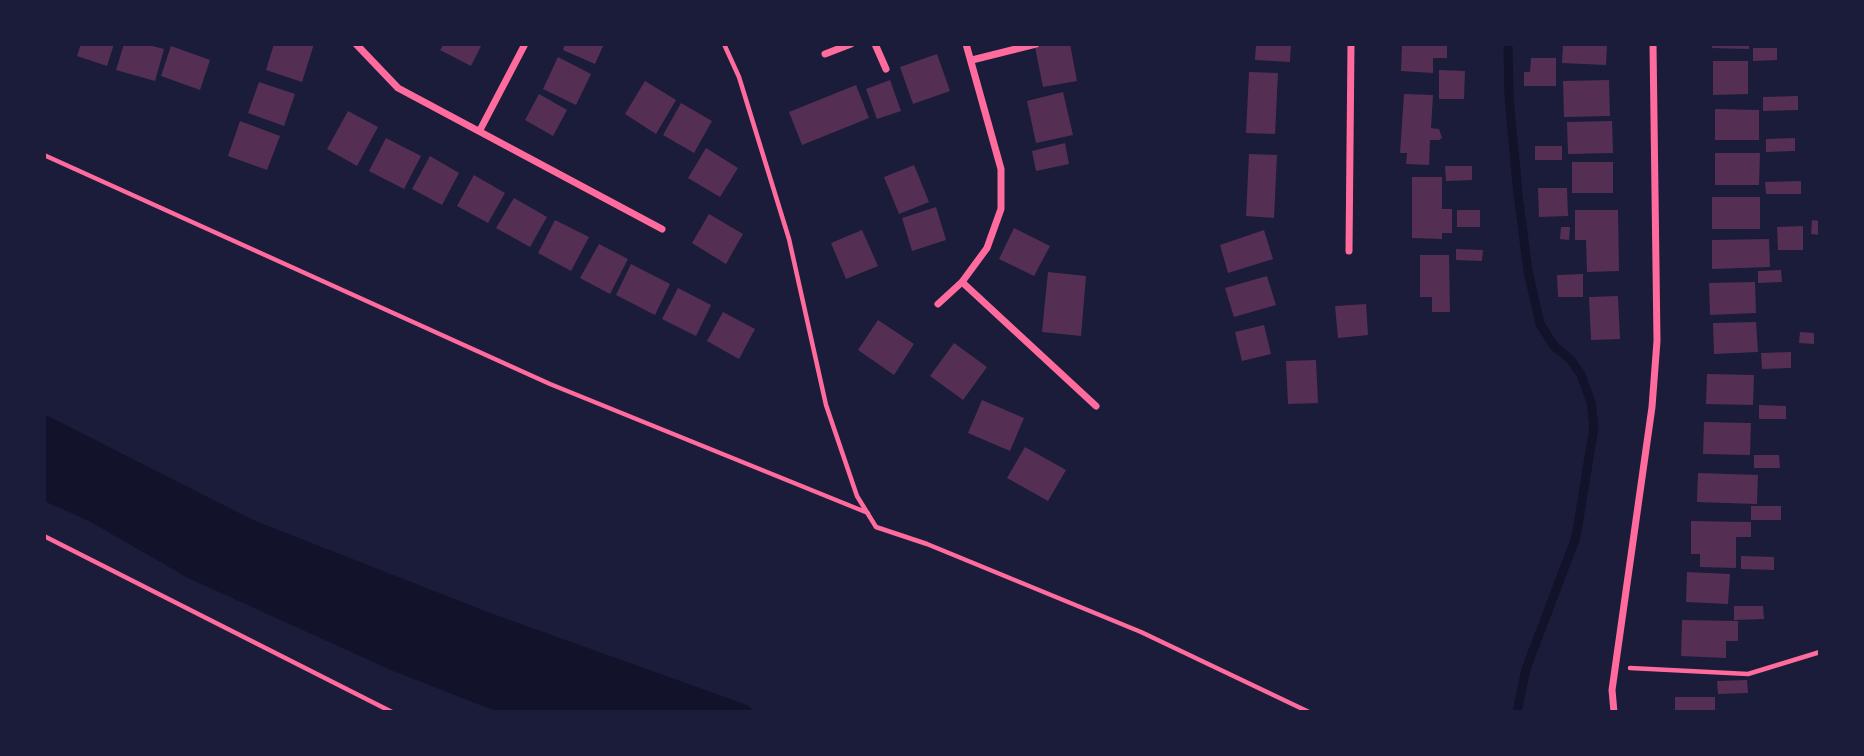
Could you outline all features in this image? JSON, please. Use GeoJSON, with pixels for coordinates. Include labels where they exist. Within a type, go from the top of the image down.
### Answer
{"type":"FeatureCollection","features":[{"type":"Feature","properties":{"kind":"street"},"geometry":{"type":"LineString","coordinates":[[356,44],[398,88],[662,229]]}},
{"type":"Feature","properties":{"kind":"street"},"geometry":{"type":"LineString","coordinates":[[480,130],[525,44]]}},
{"type":"Feature","properties":{"kind":"street"},"geometry":{"type":"LineString","coordinates":[[825,54],[851,44]]}},
{"type":"Feature","properties":{"kind":"street"},"geometry":{"type":"LineString","coordinates":[[875,44],[886,69]]}},
{"type":"Feature","properties":{"kind":"street"},"geometry":{"type":"LineString","coordinates":[[938,304],[962,282],[987,248],[1001,209],[1001,169],[966,44]]}},
{"type":"Feature","properties":{"kind":"street"},"geometry":{"type":"LineString","coordinates":[[972,60],[1036,44]]}},
{"type":"Feature","properties":{"kind":"street"},"geometry":{"type":"LineString","coordinates":[[1349,251],[1351,44]]}},
{"type":"Feature","properties":{"kind":"street"},"geometry":{"type":"LineString","coordinates":[[1614,712],[1612,690],[1652,407],[1657,341],[1653,44]]}},
{"type":"Feature","properties":{"kind":"street"},"geometry":{"type":"LineString","coordinates":[[962,282],[1096,405]]}},
{"type":"Feature","properties":{"kind":"path"},"geometry":{"type":"LineString","coordinates":[[724,44],[739,77],[789,239],[826,405],[857,496],[877,527],[927,544],[1141,632],[1309,712]]}},
{"type":"Feature","properties":{"kind":"path"},"geometry":{"type":"LineString","coordinates":[[44,155],[550,384],[868,513]]}},
{"type":"Feature","properties":{"kind":"path"},"geometry":{"type":"LineString","coordinates":[[44,536],[392,712]]}},
{"type":"Feature","properties":{"kind":"path"},"geometry":{"type":"LineString","coordinates":[[1615,667],[1748,674],[1820,652]]}},
{"type":"Feature","properties":{"kind":"shaded area"},"geometry":{"type":"Polygon","coordinates":[[[44,414],[253,520],[490,613],[747,705],[755,712],[498,712],[391,670],[188,578],[89,521],[44,501],[44,414]]]}},
{"type":"Feature","properties":{"kind":"building"},"geometry":{"type":"Polygon","coordinates":[[[81,44],[114,44],[107,66],[77,56],[81,44]]]}},
{"type":"Feature","properties":{"kind":"building"},"geometry":{"type":"Polygon","coordinates":[[[124,44],[145,44],[164,49],[155,81],[116,70],[124,44]]]}},
{"type":"Feature","properties":{"kind":"building"},"geometry":{"type":"Polygon","coordinates":[[[274,44],[314,44],[302,82],[266,70],[274,44]]]}},
{"type":"Feature","properties":{"kind":"building"},"geometry":{"type":"Polygon","coordinates":[[[444,44],[482,44],[471,66],[440,50],[444,44]]]}},
{"type":"Feature","properties":{"kind":"building"},"geometry":{"type":"Polygon","coordinates":[[[565,44],[604,44],[595,64],[563,50],[565,44]]]}},
{"type":"Feature","properties":{"kind":"building"},"geometry":{"type":"Polygon","coordinates":[[[1070,44],[1077,81],[1043,87],[1035,47],[1070,44]]]}},
{"type":"Feature","properties":{"kind":"building"},"geometry":{"type":"Polygon","coordinates":[[[1256,44],[1291,44],[1290,62],[1255,60],[1256,44]]]}},
{"type":"Feature","properties":{"kind":"building"},"geometry":{"type":"Polygon","coordinates":[[[1402,44],[1447,44],[1447,58],[1433,58],[1433,73],[1401,71],[1402,44]]]}},
{"type":"Feature","properties":{"kind":"building"},"geometry":{"type":"Polygon","coordinates":[[[1563,44],[1607,44],[1606,65],[1562,63],[1563,44]]]}},
{"type":"Feature","properties":{"kind":"building"},"geometry":{"type":"Polygon","coordinates":[[[1712,44],[1749,44],[1749,49],[1712,48],[1712,44]]]}},
{"type":"Feature","properties":{"kind":"building"},"geometry":{"type":"Polygon","coordinates":[[[171,46],[210,60],[200,90],[161,76],[171,46]]]}},
{"type":"Feature","properties":{"kind":"building"},"geometry":{"type":"Polygon","coordinates":[[[1753,48],[1777,48],[1777,60],[1753,61],[1753,48]]]}},
{"type":"Feature","properties":{"kind":"building"},"geometry":{"type":"Polygon","coordinates":[[[937,54],[950,91],[913,104],[900,67],[937,54]]]}},
{"type":"Feature","properties":{"kind":"building"},"geometry":{"type":"Polygon","coordinates":[[[558,57],[591,74],[576,105],[543,89],[558,57]]]}},
{"type":"Feature","properties":{"kind":"building"},"geometry":{"type":"Polygon","coordinates":[[[1531,58],[1556,58],[1556,86],[1524,86],[1524,72],[1530,72],[1531,58]]]}},
{"type":"Feature","properties":{"kind":"building"},"geometry":{"type":"Polygon","coordinates":[[[1713,61],[1748,61],[1748,94],[1713,95],[1713,61]]]}},
{"type":"Feature","properties":{"kind":"building"},"geometry":{"type":"Polygon","coordinates":[[[1439,70],[1465,71],[1464,99],[1439,99],[1439,70]]]}},
{"type":"Feature","properties":{"kind":"building"},"geometry":{"type":"Polygon","coordinates":[[[1249,72],[1278,73],[1275,134],[1246,133],[1249,72]]]}},
{"type":"Feature","properties":{"kind":"building"},"geometry":{"type":"Polygon","coordinates":[[[890,80],[901,111],[877,119],[866,89],[890,80]]]}},
{"type":"Feature","properties":{"kind":"building"},"geometry":{"type":"Polygon","coordinates":[[[1609,80],[1610,116],[1564,117],[1563,81],[1609,80]]]}},
{"type":"Feature","properties":{"kind":"building"},"geometry":{"type":"Polygon","coordinates":[[[645,81],[676,100],[656,134],[625,114],[645,81]]]}},
{"type":"Feature","properties":{"kind":"building"},"geometry":{"type":"Polygon","coordinates":[[[259,82],[295,94],[284,126],[248,113],[259,82]]]}},
{"type":"Feature","properties":{"kind":"building"},"geometry":{"type":"Polygon","coordinates":[[[856,85],[869,118],[802,145],[789,112],[856,85]]]}},
{"type":"Feature","properties":{"kind":"building"},"geometry":{"type":"Polygon","coordinates":[[[1063,92],[1073,135],[1036,143],[1027,101],[1063,92]]]}},
{"type":"Feature","properties":{"kind":"building"},"geometry":{"type":"Polygon","coordinates":[[[539,94],[567,110],[553,136],[525,120],[539,94]]]}},
{"type":"Feature","properties":{"kind":"building"},"geometry":{"type":"Polygon","coordinates":[[[1404,94],[1433,95],[1431,128],[1439,129],[1442,138],[1430,140],[1429,165],[1406,164],[1407,153],[1400,153],[1404,94]]]}},
{"type":"Feature","properties":{"kind":"building"},"geometry":{"type":"Polygon","coordinates":[[[1798,96],[1798,110],[1763,111],[1763,97],[1798,96]]]}},
{"type":"Feature","properties":{"kind":"building"},"geometry":{"type":"Polygon","coordinates":[[[681,103],[712,121],[694,153],[663,135],[681,103]]]}},
{"type":"Feature","properties":{"kind":"building"},"geometry":{"type":"Polygon","coordinates":[[[1715,109],[1759,110],[1759,140],[1715,140],[1715,109]]]}},
{"type":"Feature","properties":{"kind":"building"},"geometry":{"type":"Polygon","coordinates":[[[348,111],[378,127],[357,166],[327,149],[348,111]]]}},
{"type":"Feature","properties":{"kind":"building"},"geometry":{"type":"Polygon","coordinates":[[[240,121],[280,136],[267,170],[228,156],[240,121]]]}},
{"type":"Feature","properties":{"kind":"building"},"geometry":{"type":"Polygon","coordinates":[[[1612,121],[1613,153],[1568,154],[1567,122],[1612,121]]]}},
{"type":"Feature","properties":{"kind":"building"},"geometry":{"type":"Polygon","coordinates":[[[386,138],[421,156],[404,189],[369,171],[386,138]]]}},
{"type":"Feature","properties":{"kind":"building"},"geometry":{"type":"Polygon","coordinates":[[[1795,138],[1795,151],[1766,152],[1766,139],[1795,138]]]}},
{"type":"Feature","properties":{"kind":"building"},"geometry":{"type":"Polygon","coordinates":[[[1065,143],[1069,164],[1036,171],[1032,151],[1065,143]]]}},
{"type":"Feature","properties":{"kind":"building"},"geometry":{"type":"Polygon","coordinates":[[[1535,146],[1562,146],[1562,160],[1535,160],[1535,146]]]}},
{"type":"Feature","properties":{"kind":"building"},"geometry":{"type":"Polygon","coordinates":[[[706,148],[738,168],[720,197],[688,178],[706,148]]]}},
{"type":"Feature","properties":{"kind":"building"},"geometry":{"type":"Polygon","coordinates":[[[1715,153],[1760,153],[1759,185],[1715,185],[1715,153]]]}},
{"type":"Feature","properties":{"kind":"building"},"geometry":{"type":"Polygon","coordinates":[[[1249,154],[1277,155],[1274,218],[1246,216],[1249,154]]]}},
{"type":"Feature","properties":{"kind":"building"},"geometry":{"type":"Polygon","coordinates":[[[430,156],[459,173],[442,205],[412,189],[430,156]]]}},
{"type":"Feature","properties":{"kind":"building"},"geometry":{"type":"Polygon","coordinates":[[[1572,162],[1613,162],[1613,193],[1572,193],[1572,162]]]}},
{"type":"Feature","properties":{"kind":"building"},"geometry":{"type":"Polygon","coordinates":[[[914,165],[929,202],[899,214],[884,177],[914,165]]]}},
{"type":"Feature","properties":{"kind":"building"},"geometry":{"type":"Polygon","coordinates":[[[1445,166],[1472,166],[1472,180],[1446,181],[1445,166]]]}},
{"type":"Feature","properties":{"kind":"building"},"geometry":{"type":"Polygon","coordinates":[[[474,175],[505,193],[488,223],[457,206],[474,175]]]}},
{"type":"Feature","properties":{"kind":"building"},"geometry":{"type":"Polygon","coordinates":[[[1412,177],[1442,177],[1442,209],[1452,209],[1452,233],[1442,233],[1442,239],[1412,238],[1412,177]]]}},
{"type":"Feature","properties":{"kind":"building"},"geometry":{"type":"Polygon","coordinates":[[[1801,181],[1801,194],[1766,194],[1765,182],[1801,181]]]}},
{"type":"Feature","properties":{"kind":"building"},"geometry":{"type":"Polygon","coordinates":[[[1538,188],[1567,188],[1568,216],[1539,217],[1538,188]]]}},
{"type":"Feature","properties":{"kind":"building"},"geometry":{"type":"Polygon","coordinates":[[[1712,197],[1760,197],[1760,229],[1712,229],[1712,197]]]}},
{"type":"Feature","properties":{"kind":"building"},"geometry":{"type":"Polygon","coordinates":[[[514,198],[547,217],[530,247],[496,228],[514,198]]]}},
{"type":"Feature","properties":{"kind":"building"},"geometry":{"type":"Polygon","coordinates":[[[936,207],[946,240],[912,251],[902,218],[936,207]]]}},
{"type":"Feature","properties":{"kind":"building"},"geometry":{"type":"Polygon","coordinates":[[[1457,210],[1480,210],[1480,227],[1457,227],[1457,210]]]}},
{"type":"Feature","properties":{"kind":"building"},"geometry":{"type":"Polygon","coordinates":[[[1575,210],[1618,210],[1619,271],[1587,272],[1586,240],[1575,240],[1575,210]]]}},
{"type":"Feature","properties":{"kind":"building"},"geometry":{"type":"Polygon","coordinates":[[[709,214],[743,234],[726,264],[692,243],[709,214]]]}},
{"type":"Feature","properties":{"kind":"building"},"geometry":{"type":"Polygon","coordinates":[[[555,220],[589,237],[571,271],[538,253],[555,220]]]}},
{"type":"Feature","properties":{"kind":"building"},"geometry":{"type":"Polygon","coordinates":[[[1812,220],[1820,221],[1820,235],[1811,234],[1812,220]]]}},
{"type":"Feature","properties":{"kind":"building"},"geometry":{"type":"Polygon","coordinates":[[[1803,226],[1803,250],[1778,250],[1777,227],[1803,226]]]}},
{"type":"Feature","properties":{"kind":"building"},"geometry":{"type":"Polygon","coordinates":[[[1561,227],[1570,227],[1569,240],[1560,239],[1561,227]]]}},
{"type":"Feature","properties":{"kind":"building"},"geometry":{"type":"Polygon","coordinates":[[[1014,228],[1050,246],[1034,276],[999,259],[1014,228]]]}},
{"type":"Feature","properties":{"kind":"building"},"geometry":{"type":"Polygon","coordinates":[[[862,230],[878,266],[846,279],[831,243],[862,230]]]}},
{"type":"Feature","properties":{"kind":"building"},"geometry":{"type":"Polygon","coordinates":[[[1264,230],[1273,259],[1228,273],[1220,245],[1264,230]]]}},
{"type":"Feature","properties":{"kind":"building"},"geometry":{"type":"Polygon","coordinates":[[[1769,239],[1770,267],[1712,269],[1712,240],[1769,239]]]}},
{"type":"Feature","properties":{"kind":"building"},"geometry":{"type":"Polygon","coordinates":[[[599,244],[628,259],[610,294],[580,278],[599,244]]]}},
{"type":"Feature","properties":{"kind":"building"},"geometry":{"type":"Polygon","coordinates":[[[1456,249],[1483,250],[1482,261],[1456,260],[1456,249]]]}},
{"type":"Feature","properties":{"kind":"building"},"geometry":{"type":"Polygon","coordinates":[[[1420,255],[1449,255],[1450,312],[1432,312],[1432,297],[1420,297],[1420,255]]]}},
{"type":"Feature","properties":{"kind":"building"},"geometry":{"type":"Polygon","coordinates":[[[631,264],[670,284],[655,315],[616,295],[631,264]]]}},
{"type":"Feature","properties":{"kind":"building"},"geometry":{"type":"Polygon","coordinates":[[[1781,270],[1782,282],[1758,283],[1758,271],[1781,270]]]}},
{"type":"Feature","properties":{"kind":"building"},"geometry":{"type":"Polygon","coordinates":[[[1048,272],[1086,276],[1081,336],[1042,332],[1048,272]]]}},
{"type":"Feature","properties":{"kind":"building"},"geometry":{"type":"Polygon","coordinates":[[[1583,274],[1583,297],[1558,297],[1557,275],[1583,274]]]}},
{"type":"Feature","properties":{"kind":"building"},"geometry":{"type":"Polygon","coordinates":[[[1267,276],[1276,305],[1234,317],[1225,288],[1267,276]]]}},
{"type":"Feature","properties":{"kind":"building"},"geometry":{"type":"Polygon","coordinates":[[[1755,282],[1756,313],[1710,315],[1709,283],[1755,282]]]}},
{"type":"Feature","properties":{"kind":"building"},"geometry":{"type":"Polygon","coordinates":[[[678,288],[711,305],[696,336],[662,319],[678,288]]]}},
{"type":"Feature","properties":{"kind":"building"},"geometry":{"type":"Polygon","coordinates":[[[1618,296],[1620,339],[1591,340],[1589,297],[1618,296]]]}},
{"type":"Feature","properties":{"kind":"building"},"geometry":{"type":"Polygon","coordinates":[[[1366,304],[1368,335],[1338,338],[1335,306],[1366,304]]]}},
{"type":"Feature","properties":{"kind":"building"},"geometry":{"type":"Polygon","coordinates":[[[723,312],[755,329],[739,359],[707,341],[723,312]]]}},
{"type":"Feature","properties":{"kind":"building"},"geometry":{"type":"Polygon","coordinates":[[[878,320],[914,344],[894,375],[858,350],[878,320]]]}},
{"type":"Feature","properties":{"kind":"building"},"geometry":{"type":"Polygon","coordinates":[[[1756,322],[1758,352],[1714,354],[1713,323],[1756,322]]]}},
{"type":"Feature","properties":{"kind":"building"},"geometry":{"type":"Polygon","coordinates":[[[1264,325],[1271,354],[1242,361],[1235,332],[1264,325]]]}},
{"type":"Feature","properties":{"kind":"building"},"geometry":{"type":"Polygon","coordinates":[[[1800,332],[1814,333],[1814,344],[1799,343],[1800,332]]]}},
{"type":"Feature","properties":{"kind":"building"},"geometry":{"type":"Polygon","coordinates":[[[954,343],[987,367],[963,400],[930,376],[954,343]]]}},
{"type":"Feature","properties":{"kind":"building"},"geometry":{"type":"Polygon","coordinates":[[[1791,352],[1791,368],[1762,369],[1761,353],[1791,352]]]}},
{"type":"Feature","properties":{"kind":"building"},"geometry":{"type":"Polygon","coordinates":[[[1316,360],[1318,403],[1288,404],[1286,361],[1316,360]]]}},
{"type":"Feature","properties":{"kind":"building"},"geometry":{"type":"Polygon","coordinates":[[[1707,374],[1754,375],[1753,405],[1706,404],[1707,374]]]}},
{"type":"Feature","properties":{"kind":"building"},"geometry":{"type":"Polygon","coordinates":[[[982,400],[1024,418],[1010,451],[968,433],[982,400]]]}},
{"type":"Feature","properties":{"kind":"building"},"geometry":{"type":"Polygon","coordinates":[[[1759,405],[1786,406],[1786,419],[1759,419],[1759,405]]]}},
{"type":"Feature","properties":{"kind":"building"},"geometry":{"type":"Polygon","coordinates":[[[1704,422],[1751,423],[1750,455],[1703,454],[1704,422]]]}},
{"type":"Feature","properties":{"kind":"building"},"geometry":{"type":"Polygon","coordinates":[[[1025,447],[1066,470],[1048,501],[1007,478],[1025,447]]]}},
{"type":"Feature","properties":{"kind":"building"},"geometry":{"type":"Polygon","coordinates":[[[1754,455],[1779,455],[1780,468],[1754,468],[1754,455]]]}},
{"type":"Feature","properties":{"kind":"building"},"geometry":{"type":"Polygon","coordinates":[[[1698,473],[1758,475],[1757,504],[1697,502],[1698,473]]]}},
{"type":"Feature","properties":{"kind":"building"},"geometry":{"type":"Polygon","coordinates":[[[1751,506],[1781,506],[1781,520],[1751,520],[1751,506]]]}},
{"type":"Feature","properties":{"kind":"building"},"geometry":{"type":"Polygon","coordinates":[[[1691,521],[1751,522],[1751,537],[1736,537],[1736,568],[1700,567],[1700,554],[1691,554],[1691,521]]]}},
{"type":"Feature","properties":{"kind":"building"},"geometry":{"type":"Polygon","coordinates":[[[1741,556],[1774,557],[1774,570],[1741,569],[1741,556]]]}},
{"type":"Feature","properties":{"kind":"building"},"geometry":{"type":"Polygon","coordinates":[[[1687,572],[1730,574],[1728,604],[1686,602],[1687,572]]]}},
{"type":"Feature","properties":{"kind":"building"},"geometry":{"type":"Polygon","coordinates":[[[1734,606],[1763,606],[1764,619],[1734,620],[1734,606]]]}},
{"type":"Feature","properties":{"kind":"building"},"geometry":{"type":"Polygon","coordinates":[[[1682,620],[1738,621],[1738,641],[1726,641],[1726,658],[1681,656],[1682,620]]]}},
{"type":"Feature","properties":{"kind":"building"},"geometry":{"type":"Polygon","coordinates":[[[1747,680],[1748,693],[1718,694],[1717,681],[1747,680]]]}},
{"type":"Feature","properties":{"kind":"building"},"geometry":{"type":"Polygon","coordinates":[[[1675,697],[1715,697],[1715,712],[1675,712],[1675,697]]]}},
{"type":"Feature","properties":{"kind":"waterway"},"geometry":{"type":"LineString","coordinates":[[1508,44],[1509,97],[1528,271],[1540,324],[1554,346],[1571,360],[1581,375],[1591,402],[1594,427],[1576,537],[1526,669],[1517,712]]}}]}
